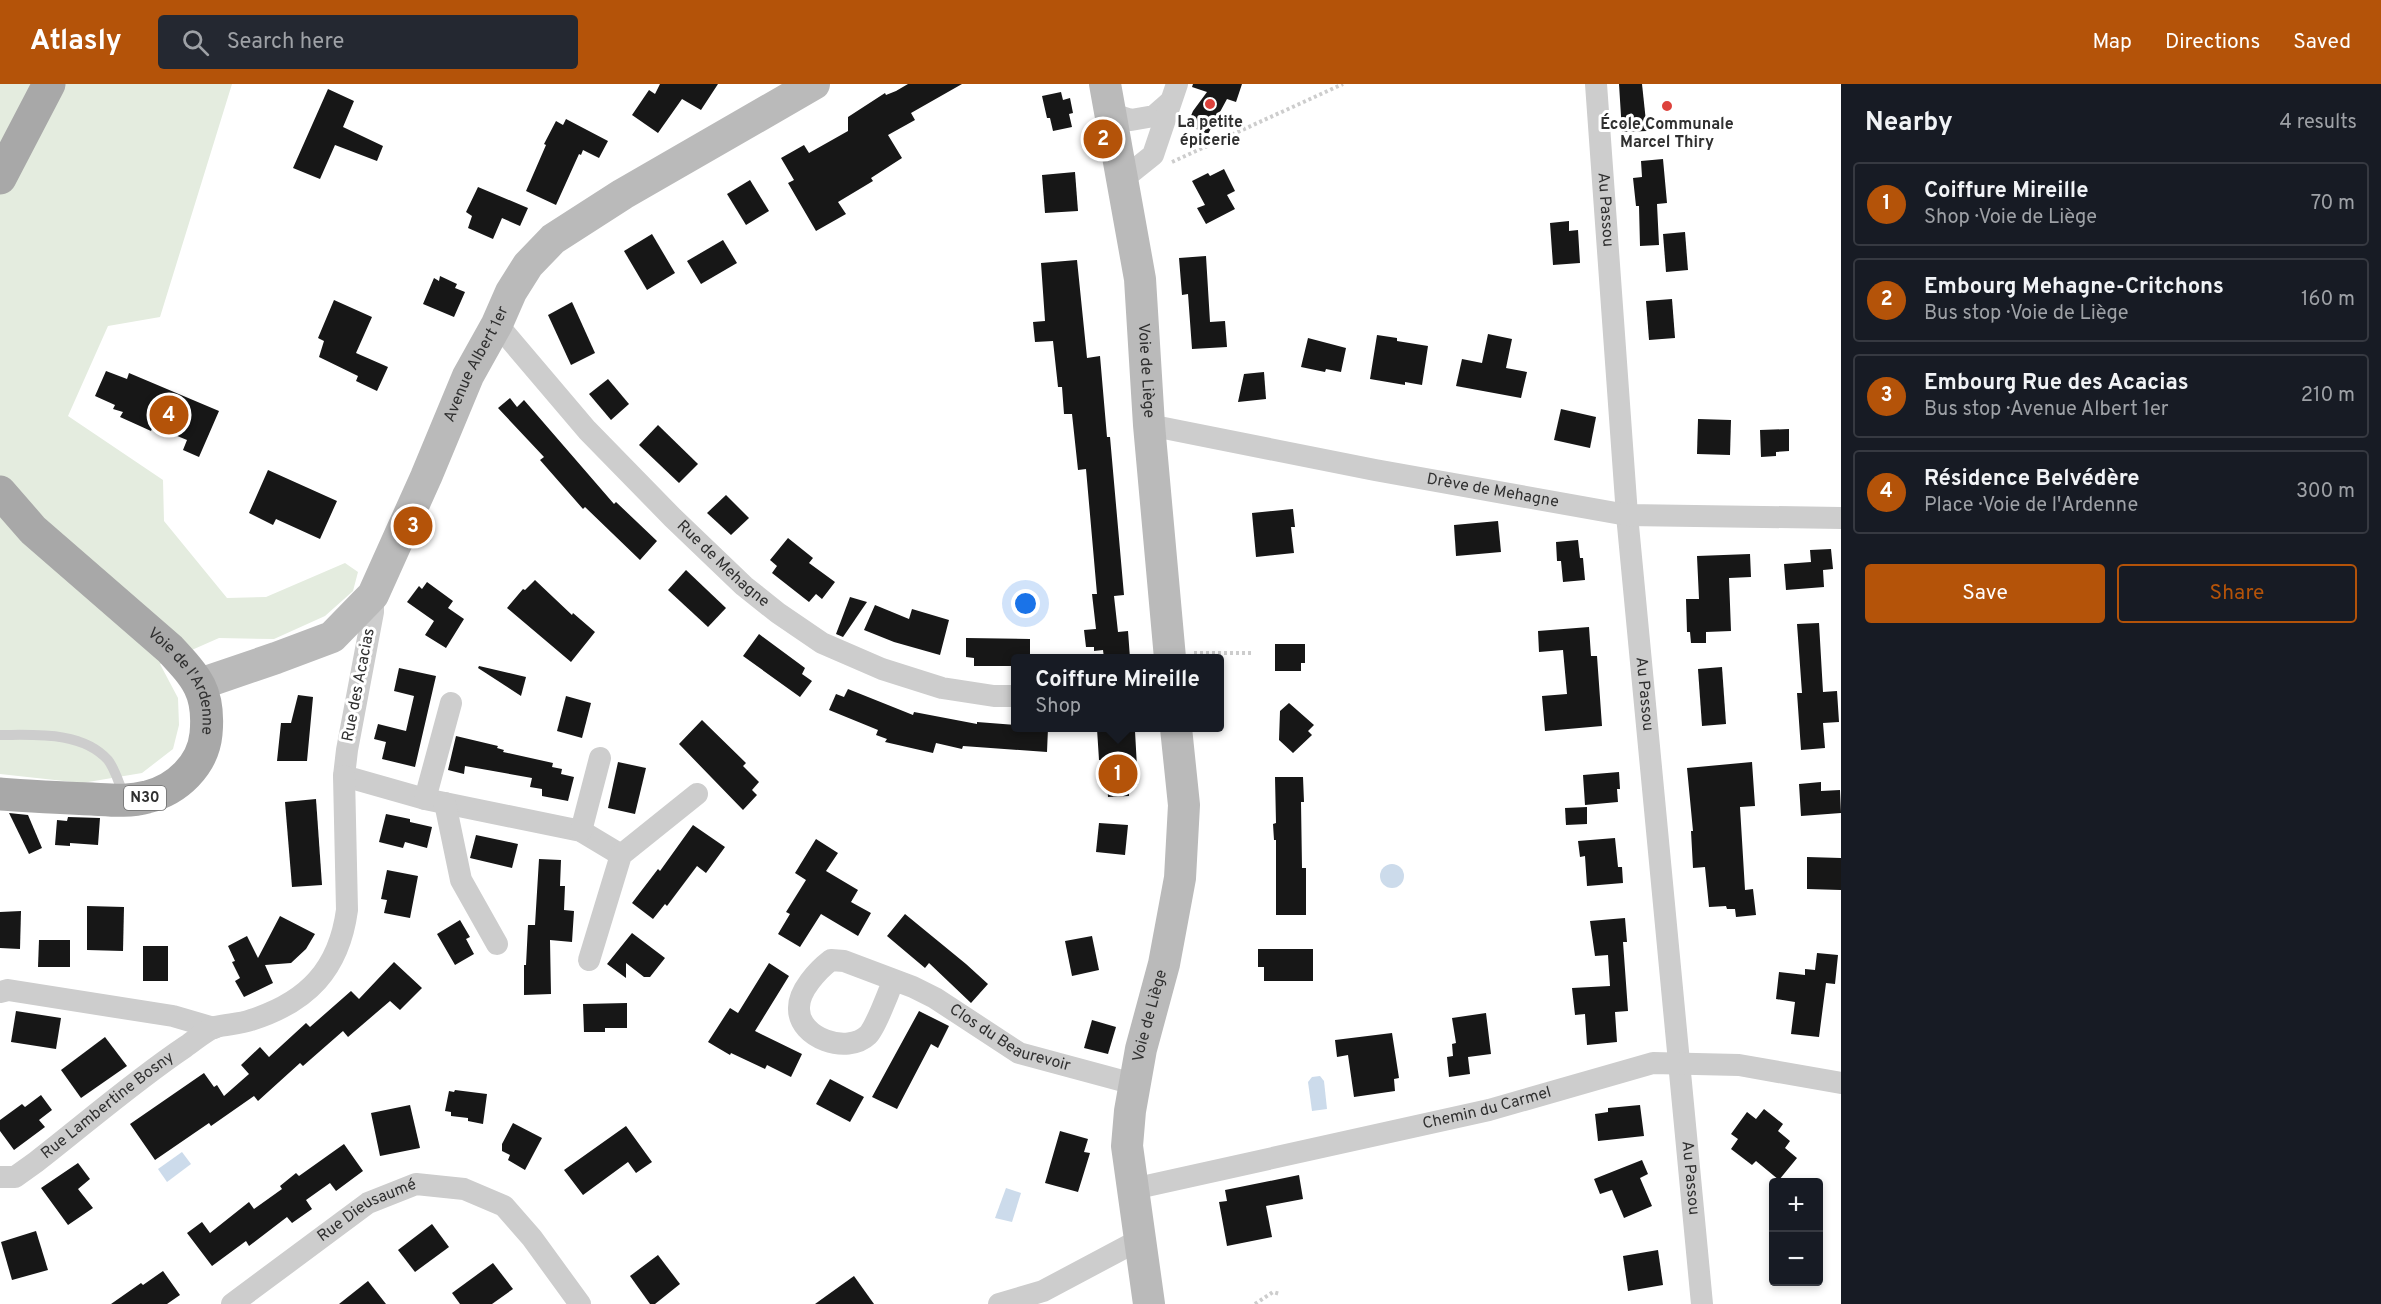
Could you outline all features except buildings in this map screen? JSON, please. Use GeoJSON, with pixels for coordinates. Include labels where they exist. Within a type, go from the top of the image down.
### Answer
{"type":"FeatureCollection","features":[{"type":"Feature","properties":{"kind":"main road"},"geometry":{"type":"LineString","coordinates":[[0,178],[49,84]]}},
{"type":"Feature","properties":{"kind":"main road","name":"Voie de l'Ardenne"},"geometry":{"type":"LineString","coordinates":[[0,492],[33,530],[170,649],[200,684],[208,716],[205,741],[198,761],[174,786],[149,797],[127,800],[0,794]]}},
{"type":"Feature","properties":{"kind":"street","name":"Avenue Albert 1er"},"geometry":{"type":"LineString","coordinates":[[200,684],[332,637],[373,595],[468,376],[497,324],[511,292],[528,265],[553,239],[623,194],[814,84]]}},
{"type":"Feature","properties":{"kind":"street","name":"Voie de Liège"},"geometry":{"type":"LineString","coordinates":[[1105,84],[1140,279],[1149,425],[1169,654]]}},
{"type":"Feature","properties":{"kind":"street","name":"Au Passou"},"geometry":{"type":"LineString","coordinates":[[1596,84],[1627,515],[1702,1304]]}},
{"type":"Feature","properties":{"kind":"street"},"geometry":{"type":"LineString","coordinates":[[1112,114],[1131,120],[1154,116],[1173,93]]}},
{"type":"Feature","properties":{"kind":"street"},"geometry":{"type":"LineString","coordinates":[[1123,179],[1153,155],[1173,93]]}},
{"type":"Feature","properties":{"kind":"street","name":"Rue de Mehagne"},"geometry":{"type":"LineString","coordinates":[[497,324],[587,430],[673,518],[744,586],[778,613],[822,643],[882,669],[942,688],[994,696],[1011,696]]}},
{"type":"Feature","properties":{"kind":"street","name":"Drève de Mehagne"},"geometry":{"type":"LineString","coordinates":[[1149,425],[1375,470],[1627,515],[1841,518]]}},
{"type":"Feature","properties":{"kind":"street","name":"Rue des Acacias"},"geometry":{"type":"LineString","coordinates":[[347,894],[344,776],[373,612],[373,595]]}},
{"type":"Feature","properties":{"kind":"street"},"geometry":{"type":"LineString","coordinates":[[451,703],[435,801],[461,880],[497,944]]}},
{"type":"Feature","properties":{"kind":"street","name":"Voie de Liège"},"geometry":{"type":"LineString","coordinates":[[1149,1304],[1127,1146],[1134,1084],[1164,964],[1180,878],[1184,805],[1176,732]]}},
{"type":"Feature","properties":{"kind":"street"},"geometry":{"type":"LineString","coordinates":[[581,831],[600,758]]}},
{"type":"Feature","properties":{"kind":"street"},"geometry":{"type":"LineString","coordinates":[[344,776],[435,801],[581,831],[621,855]]}},
{"type":"Feature","properties":{"kind":"street"},"geometry":{"type":"LineString","coordinates":[[589,960],[621,855],[697,794]]}},
{"type":"Feature","properties":{"kind":"street","name":"Rue Lambertine Bosny"},"geometry":{"type":"LineString","coordinates":[[0,1177],[15,1177],[183,1048],[214,1028],[250,1020],[287,1006],[309,989],[327,970],[337,952],[344,931],[347,894]]}},
{"type":"Feature","properties":{"kind":"street","name":"Clos du Beaurevoir"},"geometry":{"type":"LineString","coordinates":[[893,981],[935,998],[1018,1053],[1134,1084]]}},
{"type":"Feature","properties":{"kind":"street","name":"Rue Lambertine Bosny"},"geometry":{"type":"LineString","coordinates":[[0,992],[8,990],[173,1016],[214,1028]]}},
{"type":"Feature","properties":{"kind":"street","name":"Chemin du Carmel"},"geometry":{"type":"LineString","coordinates":[[1133,1189],[1489,1110],[1653,1063],[1739,1065],[1841,1083]]}},
{"type":"Feature","properties":{"kind":"street","name":"Rue Dieusaumé"},"geometry":{"type":"LineString","coordinates":[[232,1304],[368,1203],[416,1184],[464,1189],[504,1206],[532,1238],[580,1304]]}},
{"type":"Feature","properties":{"kind":"street"},"geometry":{"type":"LineString","coordinates":[[999,1304],[1043,1291],[1139,1240]]}},
{"type":"Feature","properties":{"kind":"lane"},"geometry":{"type":"LineString","coordinates":[[0,735],[59,735],[90,748],[108,760],[127,800]]}},
{"type":"Feature","properties":{"kind":"path"},"geometry":{"type":"LineString","coordinates":[[1153,155],[1171,163],[1343,84]]}},
{"type":"Feature","properties":{"kind":"path"},"geometry":{"type":"LineString","coordinates":[[1224,655],[1253,654]]}},
{"type":"Feature","properties":{"kind":"path"},"geometry":{"type":"LineString","coordinates":[[1255,1304],[1273,1292],[1280,1294]]}},
{"type":"Feature","properties":{"kind":"shaded area"},"geometry":{"type":"Polygon","coordinates":[[[0,84],[232,84],[160,317],[108,326],[68,416],[163,480],[164,521],[227,598],[266,597],[345,563],[358,572],[353,591],[325,616],[274,639],[219,638],[160,664],[178,698],[179,725],[173,749],[142,773],[82,783],[0,774],[0,84]]]}},
{"type":"Feature","properties":{"kind":"water"},"geometry":{"type":"Polygon","coordinates":[[[1392,864],[1400,868],[1404,876],[1400,884],[1392,888],[1384,884],[1380,876],[1384,868],[1392,864]]]}},
{"type":"Feature","properties":{"kind":"water"},"geometry":{"type":"Polygon","coordinates":[[[1320,1076],[1324,1081],[1327,1109],[1312,1111],[1308,1082],[1312,1077],[1320,1076]]]}},
{"type":"Feature","properties":{"kind":"water"},"geometry":{"type":"Polygon","coordinates":[[[182,1152],[191,1164],[167,1182],[158,1169],[182,1152]]]}},
{"type":"Feature","properties":{"kind":"water"},"geometry":{"type":"Polygon","coordinates":[[[1006,1188],[1021,1193],[1012,1222],[995,1218],[1006,1188]]]}},
{"type":"Feature","properties":{"kind":"place","name":"La petite épicerie"},"geometry":{"type":"Point","coordinates":[1210,104]}},
{"type":"Feature","properties":{"kind":"place","name":"École Communale Marcel Thiry"},"geometry":{"type":"Point","coordinates":[1667,106]}},
{"type":"Feature","properties":{"kind":"place","name":"Embourg Mehagne-Critchons"},"geometry":{"type":"Point","coordinates":[1103,139]}},
{"type":"Feature","properties":{"kind":"place","name":"Résidence Belvédère"},"geometry":{"type":"Point","coordinates":[169,415]}},
{"type":"Feature","properties":{"kind":"place","name":"Embourg Rue des Acacias"},"geometry":{"type":"Point","coordinates":[413,526]}},
{"type":"Feature","properties":{"kind":"place","name":"Coiffure Mireille"},"geometry":{"type":"Point","coordinates":[1118,774]}}]}
